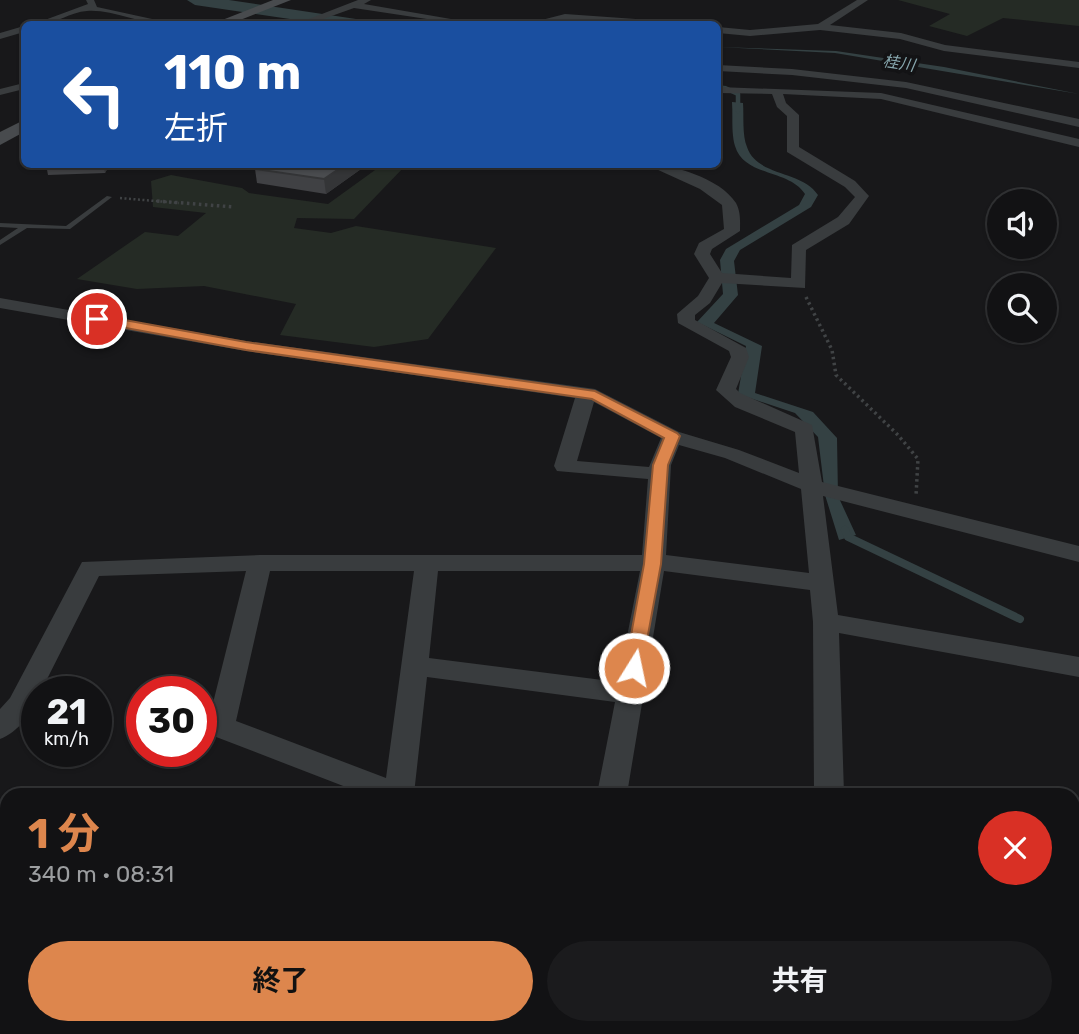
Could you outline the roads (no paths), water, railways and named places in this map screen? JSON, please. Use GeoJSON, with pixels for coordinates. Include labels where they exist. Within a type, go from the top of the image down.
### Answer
{"type":"FeatureCollection","features":[{"type":"Feature","properties":{"kind":"street"},"geometry":{"type":"LineString","coordinates":[[227,21],[285,0]]}},
{"type":"Feature","properties":{"kind":"street"},"geometry":{"type":"LineString","coordinates":[[309,21],[366,0]]}},
{"type":"Feature","properties":{"kind":"street"},"geometry":{"type":"LineString","coordinates":[[820,27],[862,4],[863,0]]}},
{"type":"Feature","properties":{"kind":"street"},"geometry":{"type":"LineString","coordinates":[[46,21],[88,4],[158,21]]}},
{"type":"Feature","properties":{"kind":"street"},"geometry":{"type":"LineString","coordinates":[[353,5],[456,21]]}},
{"type":"Feature","properties":{"kind":"street"},"geometry":{"type":"LineString","coordinates":[[546,21],[565,17],[622,21]]}},
{"type":"Feature","properties":{"kind":"street"},"geometry":{"type":"LineString","coordinates":[[721,30],[763,32],[820,27],[901,36],[944,48],[1079,65]]}},
{"type":"Feature","properties":{"kind":"street"},"geometry":{"type":"LineString","coordinates":[[0,36],[21,30]]}},
{"type":"Feature","properties":{"kind":"street"},"geometry":{"type":"LineString","coordinates":[[721,68],[792,72],[906,85],[1079,123]]}},
{"type":"Feature","properties":{"kind":"street"},"geometry":{"type":"LineString","coordinates":[[0,93],[21,87]]}},
{"type":"Feature","properties":{"kind":"street"},"geometry":{"type":"LineString","coordinates":[[721,90],[845,93],[912,102],[1079,143]]}},
{"type":"Feature","properties":{"kind":"street"},"geometry":{"type":"LineString","coordinates":[[717,278],[799,284],[799,248],[844,222],[855,212],[862,195],[850,184],[792,149],[793,116],[781,104],[776,90]]}},
{"type":"Feature","properties":{"kind":"street"},"geometry":{"type":"LineString","coordinates":[[0,93],[21,95]]}},
{"type":"Feature","properties":{"kind":"street"},"geometry":{"type":"LineString","coordinates":[[0,140],[21,127]]}},
{"type":"Feature","properties":{"kind":"street"},"geometry":{"type":"LineString","coordinates":[[659,168],[728,201],[733,212],[732,231],[705,246],[702,254],[717,278]]}},
{"type":"Feature","properties":{"kind":"street"},"geometry":{"type":"LineString","coordinates":[[717,278],[704,299],[686,314],[687,323],[737,348],[740,357],[726,390],[734,401],[789,418],[805,429],[825,622],[829,788]]}},
{"type":"Feature","properties":{"kind":"street"},"geometry":{"type":"LineString","coordinates":[[0,303],[246,346],[595,395],[672,436],[732,454],[812,486],[1079,554]]}},
{"type":"Feature","properties":{"kind":"street"},"geometry":{"type":"LineString","coordinates":[[586,394],[565,466],[660,474]]}},
{"type":"Feature","properties":{"kind":"street"},"geometry":{"type":"LineString","coordinates":[[613,788],[653,564],[660,474],[672,436]]}},
{"type":"Feature","properties":{"kind":"street"},"geometry":{"type":"LineString","coordinates":[[0,728],[10,704],[91,568],[260,563],[653,564],[822,583]]}},
{"type":"Feature","properties":{"kind":"street"},"geometry":{"type":"LineString","coordinates":[[260,563],[220,727],[381,788]]}},
{"type":"Feature","properties":{"kind":"street"},"geometry":{"type":"LineString","coordinates":[[398,788],[427,563]]}},
{"type":"Feature","properties":{"kind":"street"},"geometry":{"type":"LineString","coordinates":[[825,622],[1079,667]]}},
{"type":"Feature","properties":{"kind":"street"},"geometry":{"type":"LineString","coordinates":[[415,666],[630,694]]}},
{"type":"Feature","properties":{"kind":"lane"},"geometry":{"type":"LineString","coordinates":[[0,225],[68,228],[109,197]]}},
{"type":"Feature","properties":{"kind":"lane"},"geometry":{"type":"LineString","coordinates":[[0,243],[24,226]]}},
{"type":"Feature","properties":{"kind":"water"},"geometry":{"type":"Polygon","coordinates":[[[721,47],[836,51],[944,67],[1079,94],[835,53],[721,47]]]}},
{"type":"Feature","properties":{"kind":"water"},"geometry":{"type":"Polygon","coordinates":[[[732,102],[743,103],[744,137],[752,157],[770,169],[802,181],[818,195],[811,207],[740,250],[734,261],[738,295],[714,323],[762,346],[755,393],[813,412],[837,438],[838,496],[856,535],[839,540],[825,495],[818,437],[795,413],[738,394],[746,346],[697,322],[723,294],[720,260],[726,249],[799,205],[805,194],[789,180],[757,168],[740,156],[734,141],[732,102]]]}},
{"type":"Feature","properties":{"kind":"waterway","name":"桂川"},"geometry":{"type":"LineString","coordinates":[[195,0],[336,21]]}},
{"type":"Feature","properties":{"kind":"waterway"},"geometry":{"type":"LineString","coordinates":[[721,86],[729,90]]}},
{"type":"Feature","properties":{"kind":"waterway"},"geometry":{"type":"LineString","coordinates":[[725,88],[738,94],[738,111]]}},
{"type":"Feature","properties":{"kind":"waterway"},"geometry":{"type":"LineString","coordinates":[[845,530],[848,537],[1020,619]]}}]}
